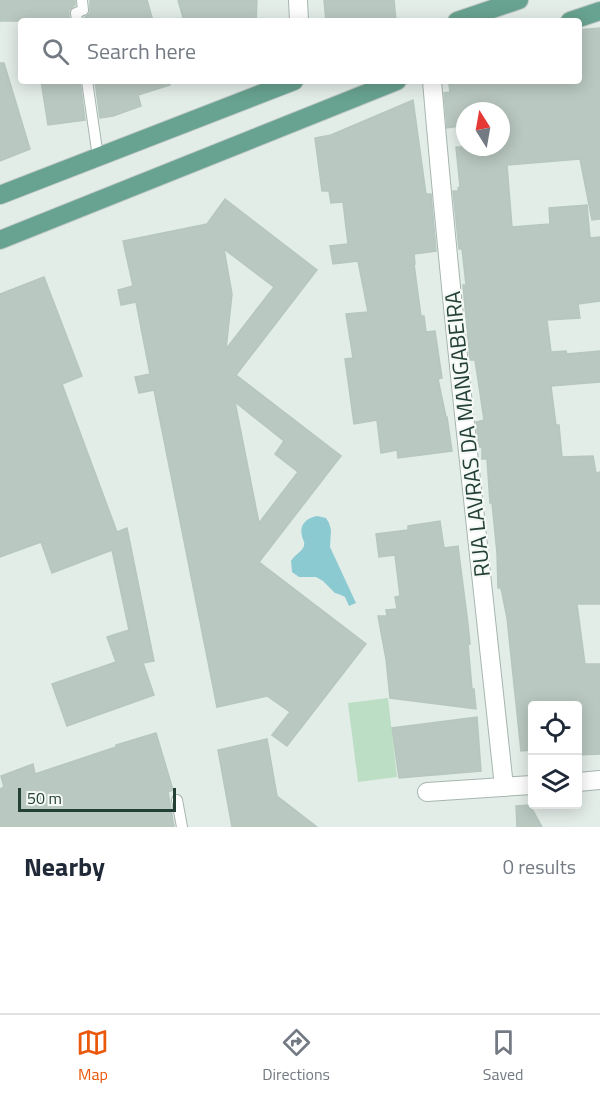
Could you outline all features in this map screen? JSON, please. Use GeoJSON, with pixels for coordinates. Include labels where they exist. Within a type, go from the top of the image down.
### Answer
{"type":"FeatureCollection","features":[{"type":"Feature","properties":{"kind":"main road"},"geometry":{"type":"LineString","coordinates":[[466,18],[519,0]]}},
{"type":"Feature","properties":{"kind":"main road"},"geometry":{"type":"LineString","coordinates":[[579,18],[600,11]]}},
{"type":"Feature","properties":{"kind":"main road"},"geometry":{"type":"LineString","coordinates":[[0,195],[286,84]]}},
{"type":"Feature","properties":{"kind":"main road"},"geometry":{"type":"LineString","coordinates":[[0,240],[390,84]]}},
{"type":"Feature","properties":{"kind":"street"},"geometry":{"type":"LineString","coordinates":[[298,0],[298,18]]}},
{"type":"Feature","properties":{"kind":"street","name":"RUA LAVRAS DA MANGABEIRA"},"geometry":{"type":"LineString","coordinates":[[432,84],[456,346],[504,787]]}},
{"type":"Feature","properties":{"kind":"street"},"geometry":{"type":"LineString","coordinates":[[582,782],[600,780]]}},
{"type":"Feature","properties":{"kind":"street"},"geometry":{"type":"LineString","coordinates":[[427,792],[528,785]]}},
{"type":"Feature","properties":{"kind":"lane"},"geometry":{"type":"LineString","coordinates":[[77,18],[76,13],[83,10],[82,0]]}},
{"type":"Feature","properties":{"kind":"lane"},"geometry":{"type":"LineString","coordinates":[[87,84],[99,157]]}},
{"type":"Feature","properties":{"kind":"lane"},"geometry":{"type":"LineString","coordinates":[[177,800],[182,827]]}},
{"type":"Feature","properties":{"kind":"green space"},"geometry":{"type":"Polygon","coordinates":[[[388,698],[397,777],[358,782],[348,703],[388,698]]]}},
{"type":"Feature","properties":{"kind":"water"},"geometry":{"type":"Polygon","coordinates":[[[317,516],[326,518],[329,523],[330,547],[356,603],[349,606],[345,597],[335,593],[323,581],[316,577],[299,577],[292,572],[291,561],[304,546],[301,532],[303,525],[310,518],[317,516]]]}},
{"type":"Feature","properties":{"kind":"building"},"geometry":{"type":"Polygon","coordinates":[[[0,0],[75,0],[75,5],[69,10],[69,18],[18,18],[18,21],[0,21],[0,0]]]}},
{"type":"Feature","properties":{"kind":"building"},"geometry":{"type":"Polygon","coordinates":[[[90,0],[147,0],[152,18],[84,18],[90,13],[90,0]]]}},
{"type":"Feature","properties":{"kind":"building"},"geometry":{"type":"Polygon","coordinates":[[[178,0],[257,0],[256,18],[183,18],[178,0]]]}},
{"type":"Feature","properties":{"kind":"building"},"geometry":{"type":"Polygon","coordinates":[[[324,0],[394,0],[396,18],[326,18],[324,0]]]}},
{"type":"Feature","properties":{"kind":"building"},"geometry":{"type":"Polygon","coordinates":[[[600,28],[600,219],[592,220],[580,159],[507,165],[512,227],[550,224],[549,208],[587,205],[590,238],[600,237],[600,301],[578,304],[580,318],[547,320],[551,352],[566,351],[567,354],[600,351],[600,382],[551,386],[556,425],[559,425],[562,457],[593,456],[596,473],[600,472],[600,604],[577,604],[585,664],[600,664],[600,754],[582,755],[582,701],[528,701],[528,750],[521,751],[507,618],[501,588],[498,588],[497,553],[487,459],[482,459],[482,447],[479,447],[476,422],[484,420],[475,360],[470,360],[463,285],[466,285],[462,249],[459,249],[453,191],[459,191],[460,187],[457,156],[510,156],[510,102],[456,102],[456,126],[447,128],[444,93],[450,92],[449,84],[582,84],[582,30],[600,28]]]}},
{"type":"Feature","properties":{"kind":"building"},"geometry":{"type":"Polygon","coordinates":[[[0,63],[4,63],[30,149],[0,161],[0,63]]]}},
{"type":"Feature","properties":{"kind":"building"},"geometry":{"type":"Polygon","coordinates":[[[41,84],[80,84],[85,120],[48,125],[41,84]]]}},
{"type":"Feature","properties":{"kind":"building"},"geometry":{"type":"Polygon","coordinates":[[[95,84],[170,84],[138,95],[141,106],[100,118],[95,84]]]}},
{"type":"Feature","properties":{"kind":"building"},"geometry":{"type":"Polygon","coordinates":[[[413,100],[426,194],[431,194],[436,251],[414,254],[414,264],[421,316],[424,316],[426,332],[435,331],[442,378],[438,379],[452,451],[398,458],[397,450],[381,453],[377,420],[354,424],[345,359],[353,358],[346,314],[368,312],[358,261],[333,264],[330,246],[348,244],[343,202],[331,203],[329,191],[322,191],[315,138],[331,135],[413,100]]]}},
{"type":"Feature","properties":{"kind":"building"},"geometry":{"type":"Polygon","coordinates":[[[225,199],[317,270],[236,375],[341,456],[259,562],[366,644],[287,746],[272,735],[290,712],[267,696],[217,707],[154,390],[139,393],[135,377],[150,374],[136,302],[121,305],[118,290],[133,286],[123,241],[207,224],[225,199]],[[224,249],[232,294],[226,349],[274,287],[224,249]],[[235,402],[259,523],[298,472],[275,454],[284,441],[235,402]]]}},
{"type":"Feature","properties":{"kind":"building"},"geometry":{"type":"Polygon","coordinates":[[[44,277],[82,376],[62,384],[117,532],[127,528],[154,661],[143,663],[154,695],[67,726],[52,684],[116,662],[107,637],[129,630],[112,550],[52,573],[41,542],[0,557],[0,294],[44,277]]]}},
{"type":"Feature","properties":{"kind":"building"},"geometry":{"type":"Polygon","coordinates":[[[440,521],[444,548],[458,546],[476,709],[390,698],[378,616],[387,616],[386,610],[397,609],[395,597],[400,596],[395,555],[379,557],[376,534],[408,530],[408,526],[440,521]]]}},
{"type":"Feature","properties":{"kind":"building"},"geometry":{"type":"Polygon","coordinates":[[[477,717],[481,771],[399,778],[392,728],[477,717]]]}},
{"type":"Feature","properties":{"kind":"building"},"geometry":{"type":"Polygon","coordinates":[[[156,733],[173,790],[168,792],[174,827],[0,827],[0,789],[4,787],[1,776],[33,764],[35,774],[156,733]]]}},
{"type":"Feature","properties":{"kind":"building"},"geometry":{"type":"Polygon","coordinates":[[[267,739],[277,796],[317,827],[232,827],[218,750],[267,739]]]}},
{"type":"Feature","properties":{"kind":"building"},"geometry":{"type":"Polygon","coordinates":[[[528,805],[528,809],[532,809],[542,827],[517,827],[516,806],[528,805]]]}}]}
